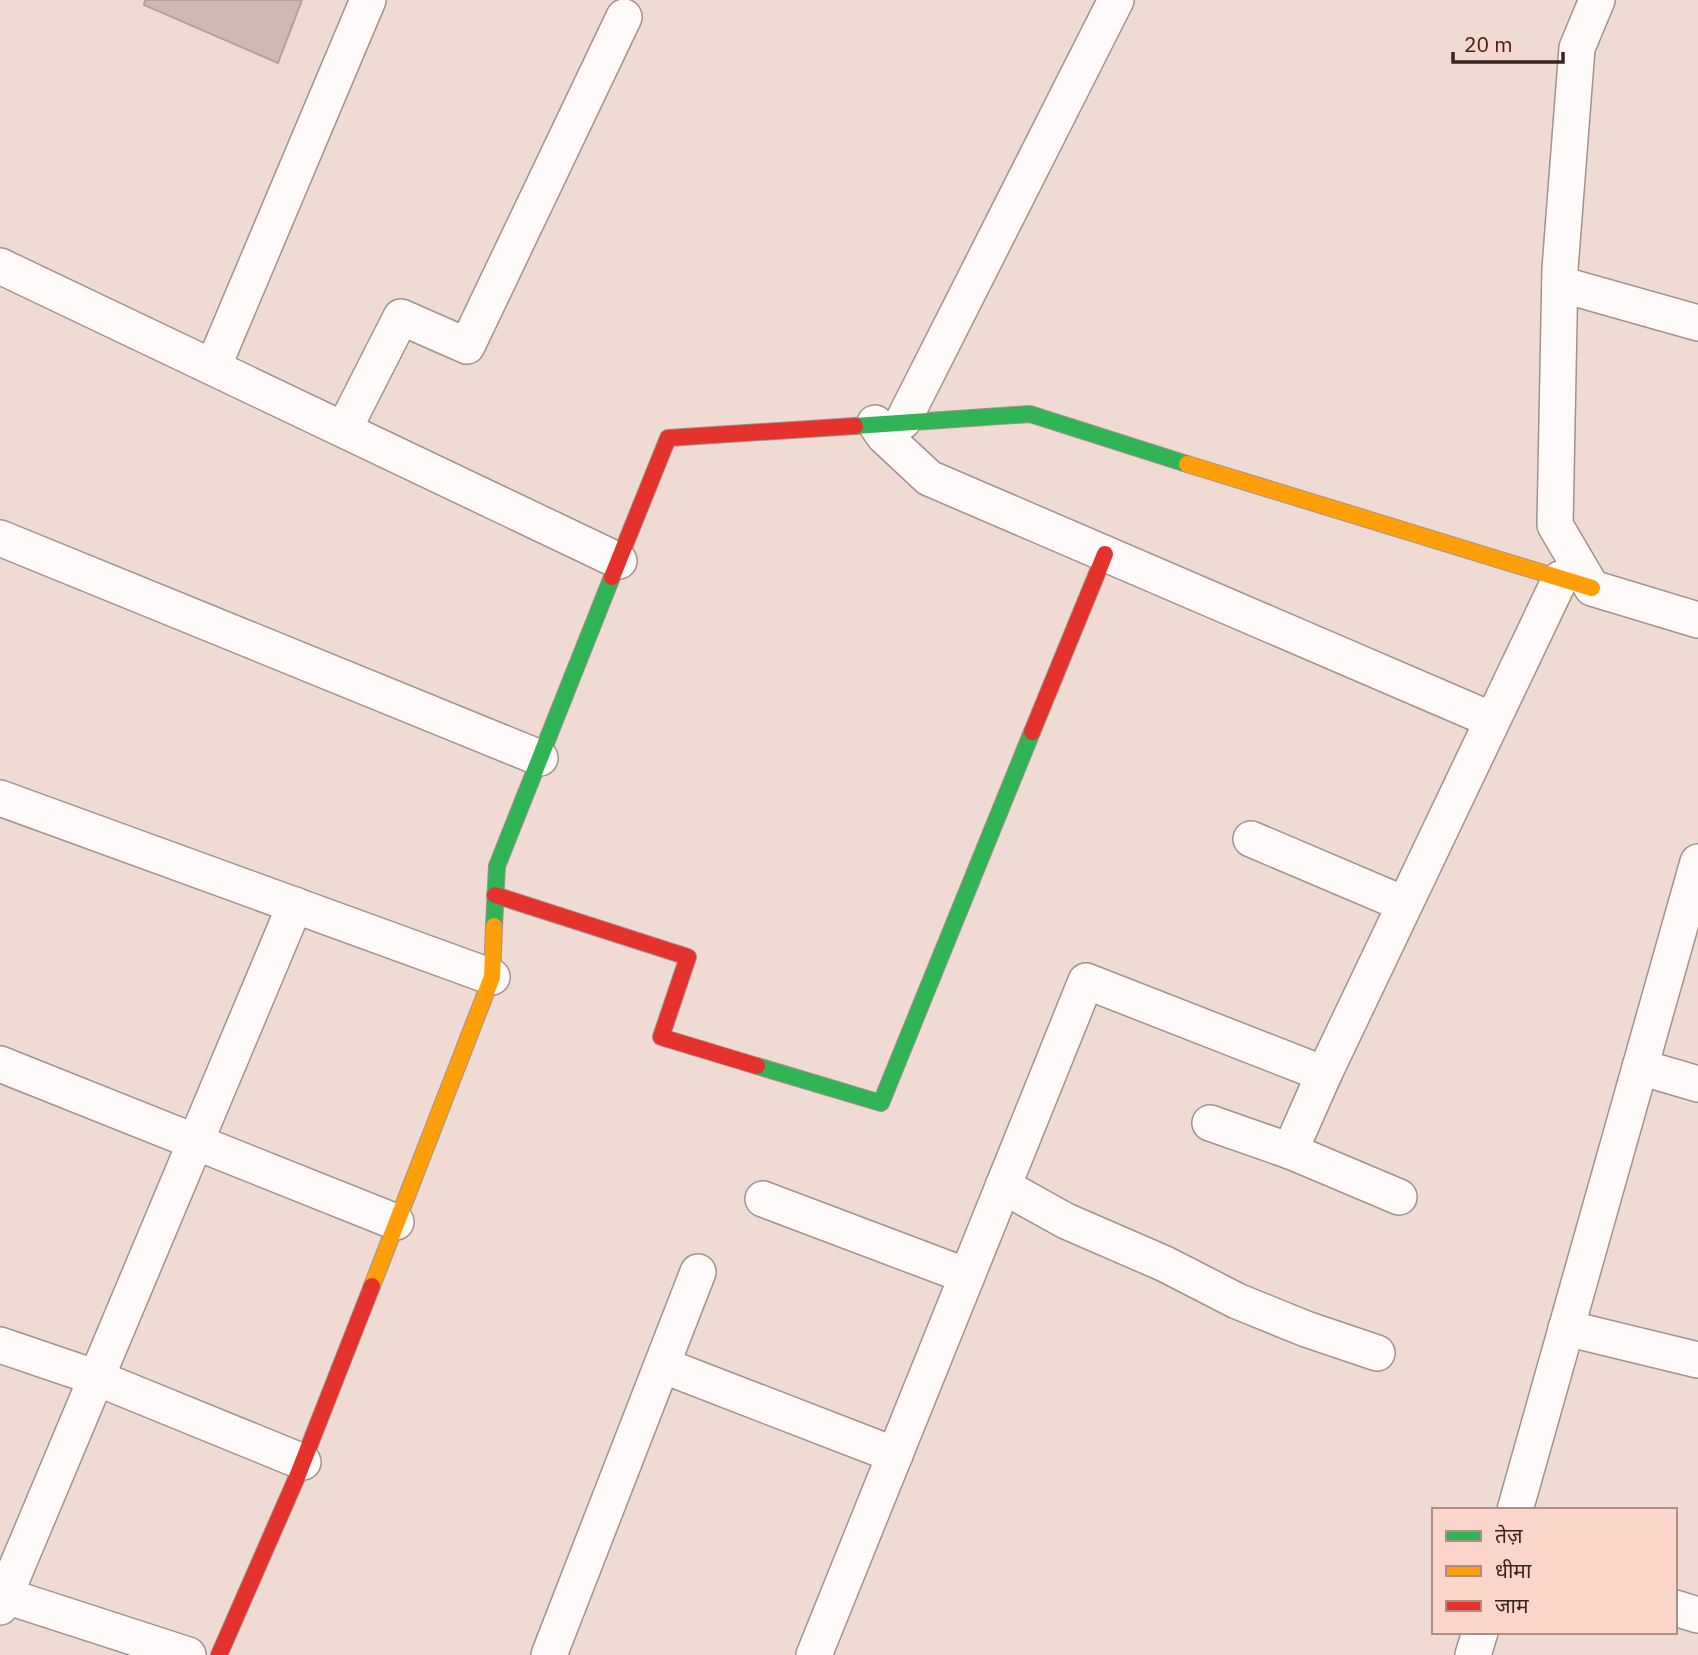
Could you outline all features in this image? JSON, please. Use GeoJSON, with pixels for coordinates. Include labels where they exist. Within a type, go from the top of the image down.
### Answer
{"type":"FeatureCollection","features":[{"type":"Feature","properties":{"kind":"street"},"geometry":{"type":"LineString","coordinates":[[213,367],[368,0]]}},
{"type":"Feature","properties":{"kind":"street"},"geometry":{"type":"LineString","coordinates":[[1116,0],[889,422],[884,436],[929,478],[1492,720]]}},
{"type":"Feature","properties":{"kind":"street"},"geometry":{"type":"LineString","coordinates":[[1576,583],[1555,525],[1560,284],[1577,48],[1597,0]]}},
{"type":"Feature","properties":{"kind":"street"},"geometry":{"type":"LineString","coordinates":[[344,429],[401,317],[467,346],[624,17]]}},
{"type":"Feature","properties":{"kind":"street"},"geometry":{"type":"LineString","coordinates":[[0,266],[618,561]]}},
{"type":"Feature","properties":{"kind":"street"},"geometry":{"type":"LineString","coordinates":[[1560,284],[1698,323]]}},
{"type":"Feature","properties":{"kind":"street"},"geometry":{"type":"LineString","coordinates":[[219,1655],[303,1462],[492,978],[496,866],[668,438],[1030,414],[1214,473],[1698,620]]}},
{"type":"Feature","properties":{"kind":"street"},"geometry":{"type":"LineString","coordinates":[[0,538],[540,758]]}},
{"type":"Feature","properties":{"kind":"street"},"geometry":{"type":"LineString","coordinates":[[495,895],[688,957],[661,1037],[881,1103],[1105,554]]}},
{"type":"Feature","properties":{"kind":"street"},"geometry":{"type":"LineString","coordinates":[[1290,1151],[1492,720],[1576,583]]}},
{"type":"Feature","properties":{"kind":"street"},"geometry":{"type":"LineString","coordinates":[[0,798],[492,978]]}},
{"type":"Feature","properties":{"kind":"street"},"geometry":{"type":"LineString","coordinates":[[1251,839],[1404,904]]}},
{"type":"Feature","properties":{"kind":"street"},"geometry":{"type":"LineString","coordinates":[[1516,1508],[1698,862]]}},
{"type":"Feature","properties":{"kind":"street"},"geometry":{"type":"LineString","coordinates":[[188,1655],[2,1599],[295,905]]}},
{"type":"Feature","properties":{"kind":"street"},"geometry":{"type":"LineString","coordinates":[[814,1655],[1086,981],[1324,1074]]}},
{"type":"Feature","properties":{"kind":"street"},"geometry":{"type":"LineString","coordinates":[[0,1064],[396,1222]]}},
{"type":"Feature","properties":{"kind":"street"},"geometry":{"type":"LineString","coordinates":[[1640,1068],[1698,1084]]}},
{"type":"Feature","properties":{"kind":"street"},"geometry":{"type":"LineString","coordinates":[[1210,1123],[1290,1151],[1399,1197]]}},
{"type":"Feature","properties":{"kind":"street"},"geometry":{"type":"LineString","coordinates":[[1003,1186],[1066,1221],[1165,1264],[1237,1301],[1306,1329],[1377,1353]]}},
{"type":"Feature","properties":{"kind":"street"},"geometry":{"type":"LineString","coordinates":[[763,1199],[967,1276]]}},
{"type":"Feature","properties":{"kind":"street"},"geometry":{"type":"LineString","coordinates":[[549,1655],[698,1272]]}},
{"type":"Feature","properties":{"kind":"street"},"geometry":{"type":"LineString","coordinates":[[1566,1328],[1698,1360]]}},
{"type":"Feature","properties":{"kind":"street"},"geometry":{"type":"LineString","coordinates":[[0,1345],[97,1378],[303,1462]]}},
{"type":"Feature","properties":{"kind":"street"},"geometry":{"type":"LineString","coordinates":[[662,1365],[895,1455]]}},
{"type":"Feature","properties":{"kind":"street"},"geometry":{"type":"LineString","coordinates":[[1677,1609],[1698,1615]]}},
{"type":"Feature","properties":{"kind":"street"},"geometry":{"type":"LineString","coordinates":[[1474,1655],[1479,1634]]}},
{"type":"Feature","properties":{"kind":"building"},"geometry":{"type":"Polygon","coordinates":[[[145,0],[302,0],[278,63],[144,5],[145,0]]]}},
{"type":"Feature","properties":{"kind":"traffic: fast"},"geometry":{"type":"LineString","coordinates":[[855,426],[1030,414],[1187,464]]}},
{"type":"Feature","properties":{"kind":"traffic: fast"},"geometry":{"type":"LineString","coordinates":[[494,926],[497,866],[612,577]]}},
{"type":"Feature","properties":{"kind":"traffic: fast"},"geometry":{"type":"LineString","coordinates":[[757,1066],[881,1103],[1032,732]]}},
{"type":"Feature","properties":{"kind":"traffic: slow"},"geometry":{"type":"LineString","coordinates":[[1187,464],[1592,588]]}},
{"type":"Feature","properties":{"kind":"traffic: slow"},"geometry":{"type":"LineString","coordinates":[[372,1286],[492,977],[494,926]]}},
{"type":"Feature","properties":{"kind":"traffic: jam"},"geometry":{"type":"LineString","coordinates":[[612,577],[668,438],[855,426]]}},
{"type":"Feature","properties":{"kind":"traffic: jam"},"geometry":{"type":"LineString","coordinates":[[1032,732],[1105,554]]}},
{"type":"Feature","properties":{"kind":"traffic: jam"},"geometry":{"type":"LineString","coordinates":[[495,895],[688,957],[661,1037],[757,1066]]}},
{"type":"Feature","properties":{"kind":"traffic: jam"},"geometry":{"type":"LineString","coordinates":[[219,1655],[297,1477],[372,1286]]}}]}
